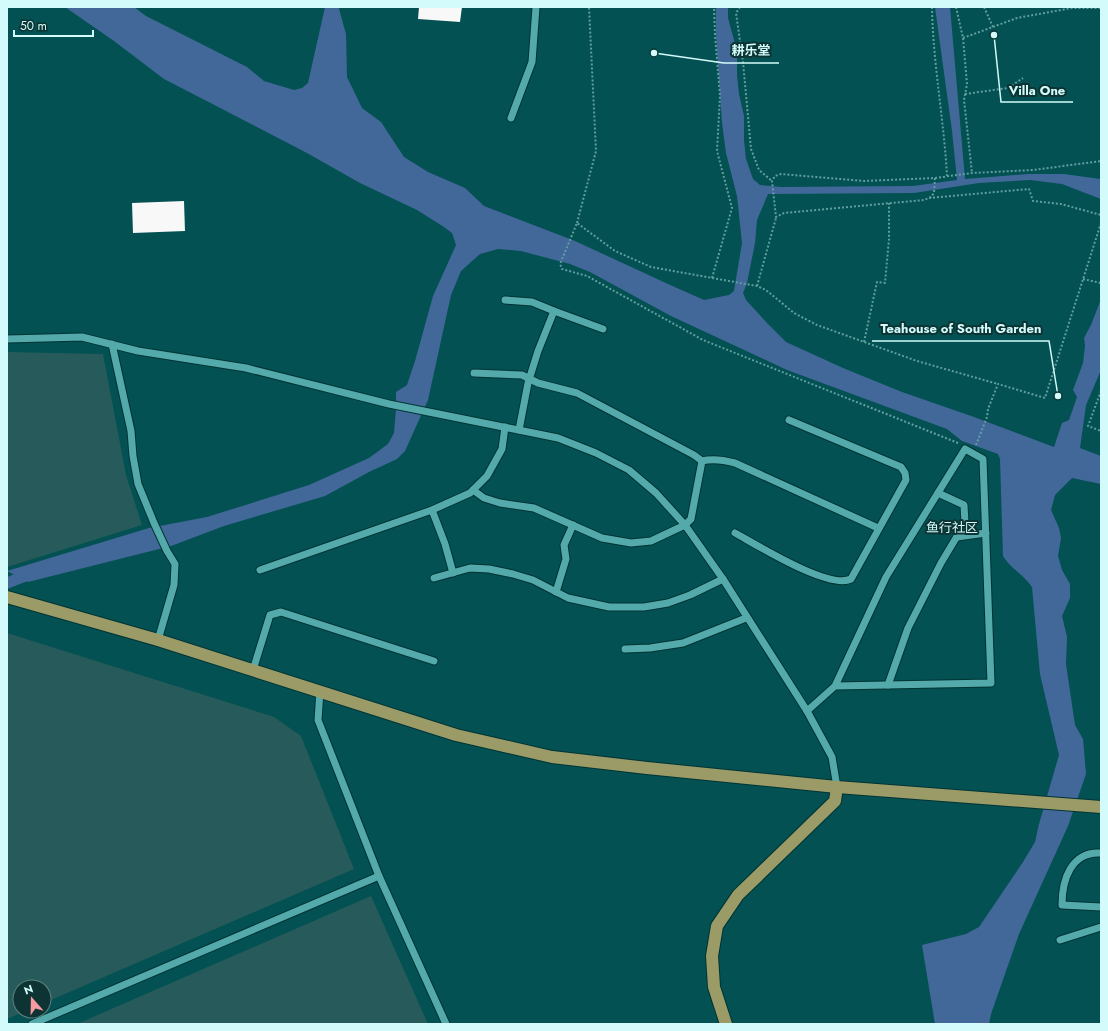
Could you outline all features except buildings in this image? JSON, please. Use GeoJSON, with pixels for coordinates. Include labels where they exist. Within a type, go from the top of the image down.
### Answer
{"type":"FeatureCollection","features":[{"type":"Feature","properties":{"kind":"main road"},"geometry":{"type":"LineString","coordinates":[[7,597],[158,640],[456,735],[552,756],[647,768],[837,787],[1097,807]]}},
{"type":"Feature","properties":{"kind":"main road"},"geometry":{"type":"LineString","coordinates":[[726,1024],[714,987],[712,956],[717,926],[738,896],[835,801],[837,787]]}},
{"type":"Feature","properties":{"kind":"street"},"geometry":{"type":"LineString","coordinates":[[511,118],[532,62],[536,7]]}},
{"type":"Feature","properties":{"kind":"street"},"geometry":{"type":"LineString","coordinates":[[505,300],[532,302],[603,329]]}},
{"type":"Feature","properties":{"kind":"street"},"geometry":{"type":"LineString","coordinates":[[519,430],[529,379],[538,351],[554,311]]}},
{"type":"Feature","properties":{"kind":"street"},"geometry":{"type":"LineString","coordinates":[[7,339],[82,336],[138,350],[246,368],[389,404],[505,426],[558,438],[596,453],[629,470],[656,493],[685,525],[723,579],[746,618],[807,711],[832,757],[837,787]]}},
{"type":"Feature","properties":{"kind":"street"},"geometry":{"type":"LineString","coordinates":[[112,344],[131,431],[132,456],[138,484],[154,523],[175,564],[174,585],[158,640]]}},
{"type":"Feature","properties":{"kind":"street"},"geometry":{"type":"LineString","coordinates":[[474,374],[504,373],[522,375],[538,383],[577,393],[694,455],[702,461]]}},
{"type":"Feature","properties":{"kind":"street"},"geometry":{"type":"LineString","coordinates":[[735,533],[798,567],[828,579],[846,582],[851,579],[906,480],[906,473],[901,467],[789,420]]}},
{"type":"Feature","properties":{"kind":"street"},"geometry":{"type":"LineString","coordinates":[[260,570],[432,510],[470,493],[487,476],[502,448],[505,426]]}},
{"type":"Feature","properties":{"kind":"street"},"geometry":{"type":"LineString","coordinates":[[807,711],[834,686],[886,577],[965,450],[974,450],[984,459],[991,683],[834,686]]}},
{"type":"Feature","properties":{"kind":"street"},"geometry":{"type":"LineString","coordinates":[[702,461],[709,459],[735,463],[878,528]]}},
{"type":"Feature","properties":{"kind":"street"},"geometry":{"type":"LineString","coordinates":[[474,490],[484,498],[500,503],[534,508],[602,538],[631,543],[651,541],[685,525],[691,519],[702,461]]}},
{"type":"Feature","properties":{"kind":"street"},"geometry":{"type":"LineString","coordinates":[[888,685],[908,628],[941,563],[965,523],[964,505],[938,493]]}},
{"type":"Feature","properties":{"kind":"street"},"geometry":{"type":"LineString","coordinates":[[432,510],[445,544],[453,573]]}},
{"type":"Feature","properties":{"kind":"street"},"geometry":{"type":"LineString","coordinates":[[556,592],[566,559],[564,545],[573,525]]}},
{"type":"Feature","properties":{"kind":"street"},"geometry":{"type":"LineString","coordinates":[[957,536],[986,533]]}},
{"type":"Feature","properties":{"kind":"street"},"geometry":{"type":"LineString","coordinates":[[434,578],[470,568],[489,569],[533,580],[568,598],[609,607],[644,607],[676,600],[723,579]]}},
{"type":"Feature","properties":{"kind":"street"},"geometry":{"type":"LineString","coordinates":[[253,670],[270,615],[281,612],[434,661]]}},
{"type":"Feature","properties":{"kind":"street"},"geometry":{"type":"LineString","coordinates":[[625,648],[650,648],[683,643],[746,618]]}},
{"type":"Feature","properties":{"kind":"street"},"geometry":{"type":"LineString","coordinates":[[320,691],[318,720],[379,876],[446,1024]]}},
{"type":"Feature","properties":{"kind":"street"},"geometry":{"type":"LineString","coordinates":[[1101,853],[1085,855],[1076,862],[1066,875],[1062,892],[1062,904],[1101,907]]}},
{"type":"Feature","properties":{"kind":"street"},"geometry":{"type":"LineString","coordinates":[[32,1024],[45,1021],[379,876]]}},
{"type":"Feature","properties":{"kind":"street"},"geometry":{"type":"LineString","coordinates":[[1060,940],[1101,927]]}},
{"type":"Feature","properties":{"kind":"path"},"geometry":{"type":"LineString","coordinates":[[589,7],[596,151],[577,223],[560,264],[562,269],[586,276],[703,340],[926,429],[974,450],[998,384]]}},
{"type":"Feature","properties":{"kind":"path"},"geometry":{"type":"LineString","coordinates":[[712,278],[732,208],[717,151],[720,96],[714,7]]}},
{"type":"Feature","properties":{"kind":"path"},"geometry":{"type":"LineString","coordinates":[[740,7],[736,13],[743,62],[751,149],[759,170],[772,181]]}},
{"type":"Feature","properties":{"kind":"path"},"geometry":{"type":"LineString","coordinates":[[932,7],[933,32],[947,176]]}},
{"type":"Feature","properties":{"kind":"path"},"geometry":{"type":"LineString","coordinates":[[956,7],[963,38],[967,84],[964,100],[972,173]]}},
{"type":"Feature","properties":{"kind":"path"},"geometry":{"type":"LineString","coordinates":[[984,7],[993,27]]}},
{"type":"Feature","properties":{"kind":"path"},"geometry":{"type":"LineString","coordinates":[[963,38],[1017,18],[1072,8],[1101,8]]}},
{"type":"Feature","properties":{"kind":"path"},"geometry":{"type":"LineString","coordinates":[[965,94],[1008,88],[1023,78]]}},
{"type":"Feature","properties":{"kind":"path"},"geometry":{"type":"LineString","coordinates":[[757,286],[776,217],[772,181],[774,176],[781,174],[864,181],[935,178],[969,173],[1033,170],[1101,161]]}},
{"type":"Feature","properties":{"kind":"path"},"geometry":{"type":"LineString","coordinates":[[928,198],[934,193],[935,178]]}},
{"type":"Feature","properties":{"kind":"path"},"geometry":{"type":"LineString","coordinates":[[776,217],[784,213],[1029,189],[1033,201],[1061,204],[1101,215]]}},
{"type":"Feature","properties":{"kind":"path"},"geometry":{"type":"LineString","coordinates":[[864,342],[877,282],[885,283],[888,269],[889,203]]}},
{"type":"Feature","properties":{"kind":"path"},"geometry":{"type":"LineString","coordinates":[[577,223],[615,252],[651,267],[757,286],[766,290],[794,313],[817,325],[916,361],[1045,398],[1101,223]]}},
{"type":"Feature","properties":{"kind":"path"},"geometry":{"type":"LineString","coordinates":[[1083,279],[1101,283]]}},
{"type":"Feature","properties":{"kind":"path"},"geometry":{"type":"LineString","coordinates":[[1101,390],[1088,426],[1101,431]]}},
{"type":"Feature","properties":{"kind":"shaded area"},"geometry":{"type":"Polygon","coordinates":[[[7,352],[103,354],[126,475],[142,525],[7,567],[7,352]]]}},
{"type":"Feature","properties":{"kind":"shaded area"},"geometry":{"type":"Polygon","coordinates":[[[7,633],[274,717],[301,736],[354,869],[52,1000],[52,979],[12,979],[12,1017],[7,1019],[7,633]]]}},
{"type":"Feature","properties":{"kind":"shaded area"},"geometry":{"type":"Polygon","coordinates":[[[371,896],[428,1024],[77,1024],[371,896]]]}},
{"type":"Feature","properties":{"kind":"water"},"geometry":{"type":"Polygon","coordinates":[[[65,7],[134,7],[146,16],[247,67],[264,81],[294,90],[302,88],[308,83],[325,7],[340,7],[339,9],[346,34],[347,77],[362,108],[381,122],[404,157],[428,172],[465,188],[484,206],[575,241],[704,300],[729,295],[734,291],[742,243],[737,196],[726,153],[722,123],[716,34],[716,7],[728,7],[728,18],[737,58],[739,94],[744,116],[746,159],[753,179],[760,185],[781,187],[913,186],[957,180],[952,131],[935,7],[950,7],[965,179],[1028,174],[1064,174],[1100,179],[1101,199],[1062,184],[1030,180],[979,183],[914,193],[768,194],[757,220],[755,243],[747,283],[743,293],[746,300],[786,342],[843,368],[902,392],[1054,447],[1062,423],[1069,420],[1077,397],[1073,390],[1083,363],[1085,346],[1084,338],[1091,325],[1101,299],[1101,370],[1086,405],[1080,448],[1101,456],[1101,484],[1072,478],[1055,495],[1051,510],[1059,528],[1061,538],[1058,556],[1062,570],[1070,584],[1070,598],[1062,616],[1067,637],[1066,664],[1075,725],[1083,739],[1086,774],[1068,826],[1019,934],[991,1014],[989,1024],[935,1024],[922,945],[966,934],[979,927],[1035,842],[1059,755],[1040,674],[1032,587],[1003,556],[1000,459],[998,454],[962,441],[947,429],[787,370],[671,316],[590,272],[570,264],[521,251],[498,249],[480,254],[461,271],[451,295],[428,400],[405,451],[397,459],[369,472],[325,496],[224,526],[171,546],[28,582],[7,571],[149,528],[207,517],[309,485],[369,458],[388,444],[394,433],[396,392],[407,385],[433,296],[456,245],[452,233],[417,210],[360,183],[307,153],[164,79],[114,41],[65,7]]]}},
{"type":"Feature","properties":{"kind":"waterway"},"geometry":{"type":"LineString","coordinates":[[7,583],[33,573]]}},
{"type":"Feature","properties":{"kind":"place","name":"Villa One"},"geometry":{"type":"Point","coordinates":[994,35]}},
{"type":"Feature","properties":{"kind":"place","name":"耕乐堂"},"geometry":{"type":"Point","coordinates":[654,53]}},
{"type":"Feature","properties":{"kind":"place","name":"Teahouse of South Garden"},"geometry":{"type":"Point","coordinates":[1058,396]}},
{"type":"Feature","properties":{"kind":"district","name":"鱼行社区"},"geometry":{"type":"Point","coordinates":[952,527]}}]}
